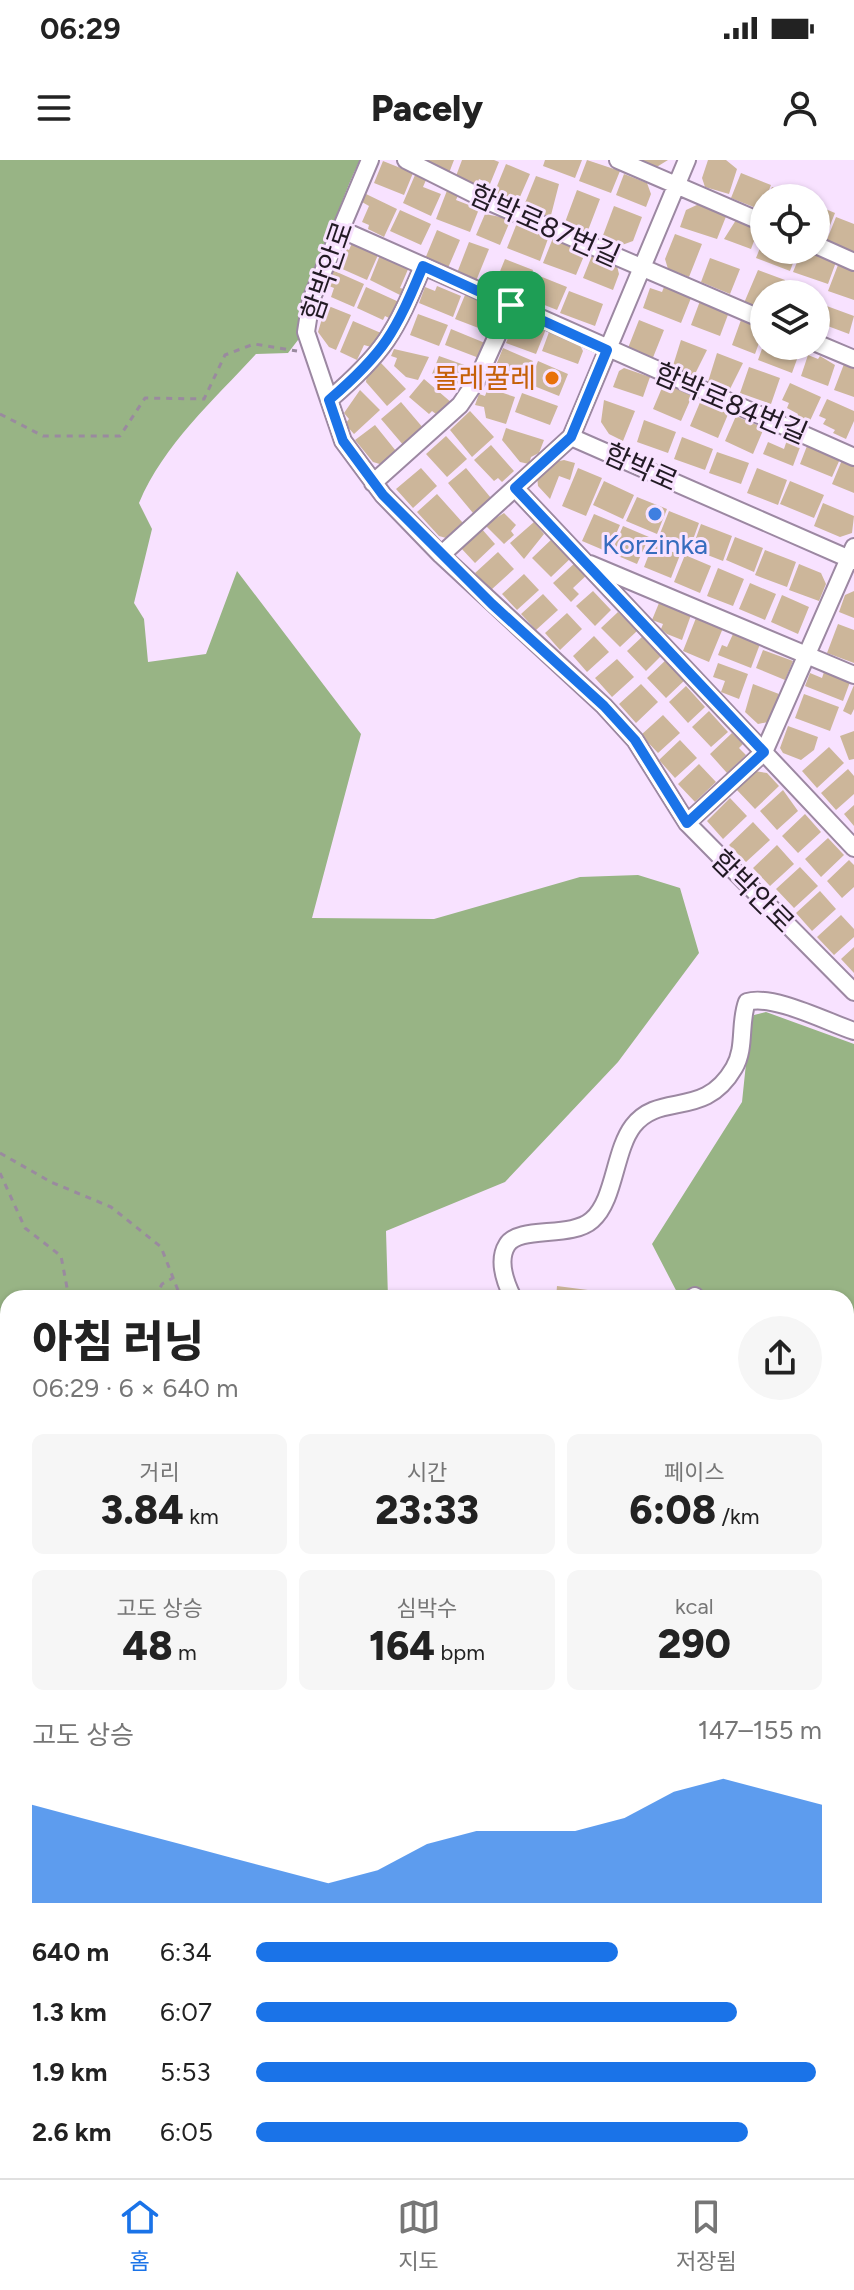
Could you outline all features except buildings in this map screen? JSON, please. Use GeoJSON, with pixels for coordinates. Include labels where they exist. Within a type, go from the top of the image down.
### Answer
{"type":"FeatureCollection","features":[{"type":"Feature","properties":{"kind":"street","name":"함박안로"},"geometry":{"type":"LineString","coordinates":[[370,160],[311,300],[306,332],[343,441],[373,483],[441,555],[625,729],[687,823],[854,992]]}},
{"type":"Feature","properties":{"kind":"street","name":"함박로87번길"},"geometry":{"type":"LineString","coordinates":[[406,160],[492,203],[750,314]]}},
{"type":"Feature","properties":{"kind":"street"},"geometry":{"type":"LineString","coordinates":[[618,160],[750,217]]}},
{"type":"Feature","properties":{"kind":"street","name":"함박로"},"geometry":{"type":"LineString","coordinates":[[687,160],[571,437],[852,555]]}},
{"type":"Feature","properties":{"kind":"street","name":"함박로84번길"},"geometry":{"type":"LineString","coordinates":[[340,229],[854,457]]}},
{"type":"Feature","properties":{"kind":"street"},"geometry":{"type":"LineString","coordinates":[[830,251],[854,262]]}},
{"type":"Feature","properties":{"kind":"street"},"geometry":{"type":"LineString","coordinates":[[329,400],[370,365],[385,345],[423,266]]}},
{"type":"Feature","properties":{"kind":"street"},"geometry":{"type":"LineString","coordinates":[[373,483],[460,405],[477,380],[511,305]]}},
{"type":"Feature","properties":{"kind":"street"},"geometry":{"type":"LineString","coordinates":[[830,349],[854,359]]}},
{"type":"Feature","properties":{"kind":"street"},"geometry":{"type":"LineString","coordinates":[[441,555],[571,437]]}},
{"type":"Feature","properties":{"kind":"street"},"geometry":{"type":"LineString","coordinates":[[515,488],[854,848]]}},
{"type":"Feature","properties":{"kind":"street"},"geometry":{"type":"LineString","coordinates":[[687,823],[764,752],[852,555]]}},
{"type":"Feature","properties":{"kind":"street"},"geometry":{"type":"LineString","coordinates":[[585,562],[854,675]]}},
{"type":"Feature","properties":{"kind":"street"},"geometry":{"type":"LineString","coordinates":[[511,1290],[502,1262],[507,1245],[518,1236],[576,1230],[592,1220],[603,1205],[630,1130],[642,1114],[699,1101],[719,1087],[735,1066],[747,1002],[759,999],[778,1004],[854,1031]]}},
{"type":"Feature","properties":{"kind":"path"},"geometry":{"type":"LineString","coordinates":[[0,414],[43,436],[120,436],[145,398],[204,399],[225,355],[254,344],[313,353]]}},
{"type":"Feature","properties":{"kind":"path"},"geometry":{"type":"LineString","coordinates":[[0,1153],[51,1182],[111,1207],[161,1247],[178,1290]]}},
{"type":"Feature","properties":{"kind":"path"},"geometry":{"type":"LineString","coordinates":[[0,1173],[25,1228],[61,1256],[67,1290]]}},
{"type":"Feature","properties":{"kind":"path"},"geometry":{"type":"LineString","coordinates":[[159,1290],[162,1284],[173,1278]]}},
{"type":"Feature","properties":{"kind":"green space"},"geometry":{"type":"Polygon","coordinates":[[[0,160],[360,160],[333,226],[298,340],[288,353],[256,354],[176,442],[139,503],[152,529],[134,603],[144,619],[148,662],[206,654],[237,571],[361,734],[312,918],[434,919],[580,877],[638,875],[680,888],[699,953],[618,1062],[505,1182],[386,1231],[388,1290],[0,1290],[0,160]]]}},
{"type":"Feature","properties":{"kind":"green space"},"geometry":{"type":"Polygon","coordinates":[[[766,1012],[854,1044],[854,1290],[676,1290],[652,1244],[742,1102],[750,1025],[754,1015],[766,1012]]]}},
{"type":"Feature","properties":{"kind":"place","name":"몰레꿀레"},"geometry":{"type":"Point","coordinates":[552,378]}},
{"type":"Feature","properties":{"kind":"place","name":"Korzinka"},"geometry":{"type":"Point","coordinates":[655,514]}},
{"type":"Feature","properties":{"kind":"route"},"geometry":{"type":"LineString","coordinates":[[423,266],[511,305],[607,350],[571,437],[515,488],[764,752],[687,823],[635,740],[604,706],[492,604],[383,495],[343,441],[329,400],[370,365],[385,345],[396,329],[423,266]]}}]}
